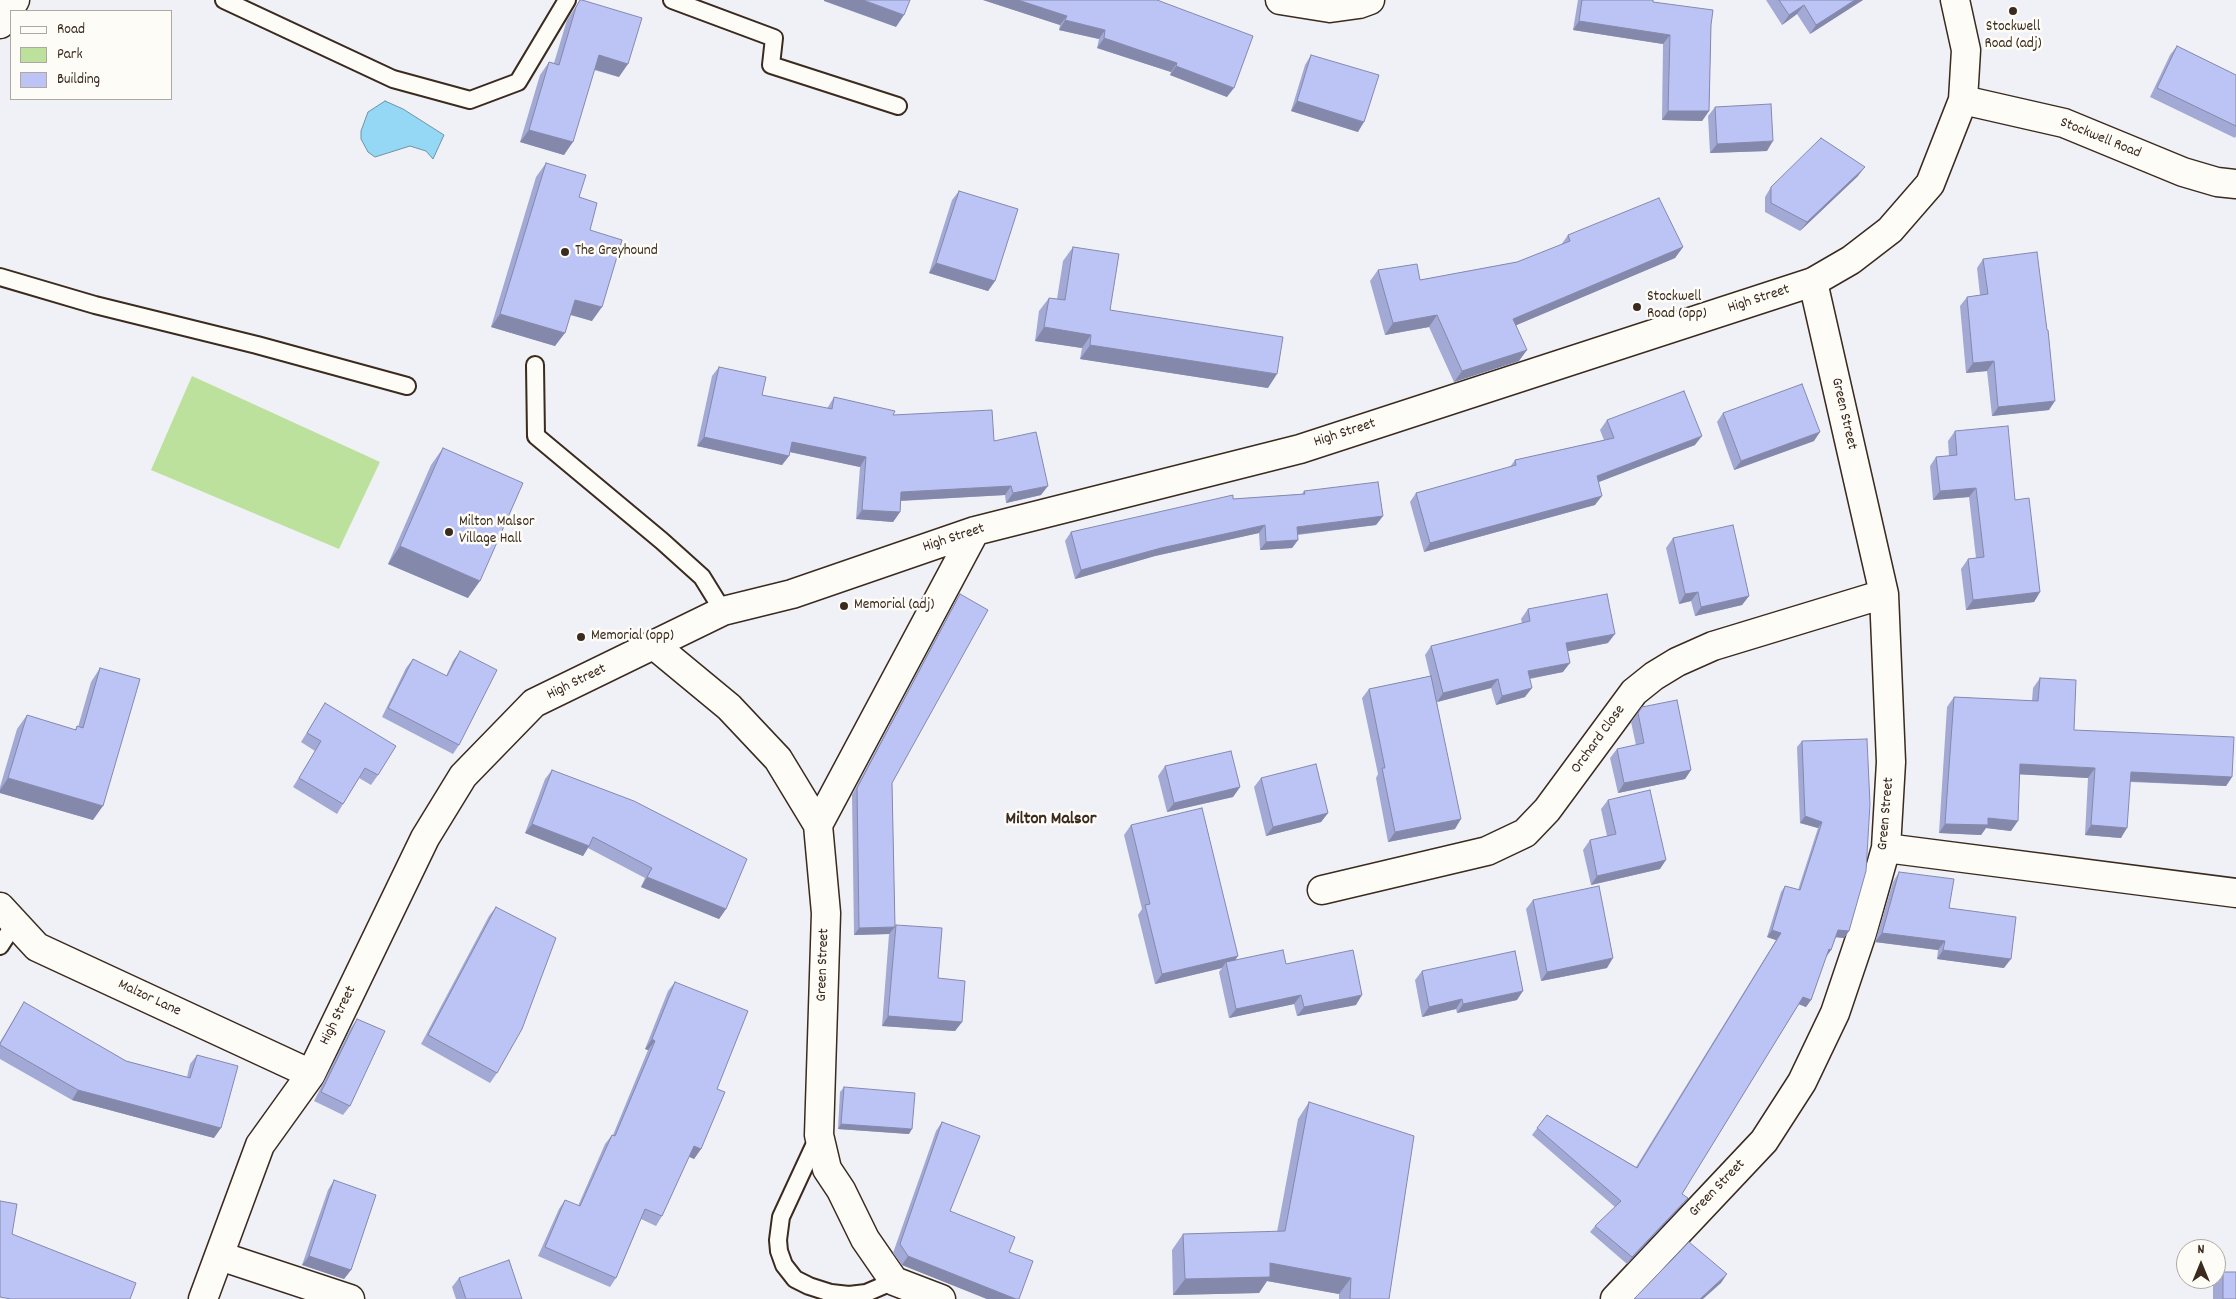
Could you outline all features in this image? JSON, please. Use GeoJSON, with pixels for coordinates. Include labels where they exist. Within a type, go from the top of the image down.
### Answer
{"type":"FeatureCollection","features":[{"type":"Feature","properties":{"kind":"street"},"geometry":{"type":"LineString","coordinates":[[0,24],[16,0]]}},
{"type":"Feature","properties":{"kind":"street"},"geometry":{"type":"LineString","coordinates":[[1280,0],[1330,8],[1359,4],[1370,0]]}},
{"type":"Feature","properties":{"kind":"street","name":"High Street"},"geometry":{"type":"LineString","coordinates":[[203,1299],[260,1145],[311,1074],[425,838],[463,776],[534,703],[723,611],[792,594],[975,531],[1300,449],[1813,282],[1852,260],[1890,230],[1930,184],[1963,100],[1966,50],[1955,0]]}},
{"type":"Feature","properties":{"kind":"street","name":"Stockwell Road"},"geometry":{"type":"LineString","coordinates":[[1963,100],[2064,123],[2183,172],[2217,182],[2236,184]]}},
{"type":"Feature","properties":{"kind":"street","name":"Green Street"},"geometry":{"type":"LineString","coordinates":[[1614,1299],[1764,1141],[1802,1082],[1835,1013],[1862,933],[1886,848],[1891,762],[1884,594],[1813,282]]}},
{"type":"Feature","properties":{"kind":"street"},"geometry":{"type":"LineString","coordinates":[[818,825],[975,531]]}},
{"type":"Feature","properties":{"kind":"street","name":"Orchard Close"},"geometry":{"type":"LineString","coordinates":[[1322,890],[1487,851],[1525,833],[1547,810],[1634,692],[1654,676],[1677,662],[1713,646],[1884,594]]}},
{"type":"Feature","properties":{"kind":"street","name":"Green Street"},"geometry":{"type":"LineString","coordinates":[[654,645],[729,707],[778,759],[818,825],[826,913],[819,1135],[827,1169],[842,1190],[865,1239],[894,1281]]}},
{"type":"Feature","properties":{"kind":"street"},"geometry":{"type":"LineString","coordinates":[[1886,848],[2236,892]]}},
{"type":"Feature","properties":{"kind":"street","name":"Malzor Lane"},"geometry":{"type":"LineString","coordinates":[[8,915],[37,947],[311,1074]]}},
{"type":"Feature","properties":{"kind":"street"},"geometry":{"type":"LineString","coordinates":[[220,1256],[350,1299]]}},
{"type":"Feature","properties":{"kind":"street"},"geometry":{"type":"LineString","coordinates":[[894,1281],[941,1299]]}},
{"type":"Feature","properties":{"kind":"lane"},"geometry":{"type":"LineString","coordinates":[[224,0],[393,79],[470,100],[518,82],[568,0]]}},
{"type":"Feature","properties":{"kind":"lane"},"geometry":{"type":"LineString","coordinates":[[672,0],[774,38],[771,65],[898,106]]}},
{"type":"Feature","properties":{"kind":"lane"},"geometry":{"type":"LineString","coordinates":[[0,277],[95,305],[257,345],[407,386]]}},
{"type":"Feature","properties":{"kind":"lane"},"geometry":{"type":"LineString","coordinates":[[536,365],[536,436],[662,541],[702,577],[723,611]]}},
{"type":"Feature","properties":{"kind":"lane"},"geometry":{"type":"LineString","coordinates":[[0,946],[8,915]]}},
{"type":"Feature","properties":{"kind":"lane"},"geometry":{"type":"LineString","coordinates":[[819,1135],[781,1217],[778,1240],[779,1252],[784,1265],[795,1278],[809,1286],[831,1294],[848,1296],[866,1294],[894,1281]]}},
{"type":"Feature","properties":{"kind":"green space"},"geometry":{"type":"Polygon","coordinates":[[[192,376],[380,462],[339,549],[151,470],[192,376]]]}},
{"type":"Feature","properties":{"kind":"water"},"geometry":{"type":"Polygon","coordinates":[[[385,101],[403,109],[444,135],[433,159],[426,151],[410,146],[375,157],[368,152],[361,139],[361,131],[368,112],[385,101]]]}},
{"type":"Feature","properties":{"kind":"building"},"geometry":{"type":"Polygon","coordinates":[[[580,0],[642,18],[628,64],[599,55],[573,142],[529,130],[549,62],[559,65],[576,7],[580,0]]]}},
{"type":"Feature","properties":{"kind":"building"},"geometry":{"type":"Polygon","coordinates":[[[863,0],[910,0],[904,15],[863,0]]]}},
{"type":"Feature","properties":{"kind":"building"},"geometry":{"type":"Polygon","coordinates":[[[1018,0],[1157,0],[1253,36],[1234,88],[1176,66],[1177,63],[1104,38],[1105,30],[1065,20],[1067,16],[1018,0]]]}},
{"type":"Feature","properties":{"kind":"building"},"geometry":{"type":"Polygon","coordinates":[[[1582,0],[1653,0],[1653,2],[1713,10],[1709,111],[1668,111],[1670,35],[1579,21],[1582,0]]]}},
{"type":"Feature","properties":{"kind":"building"},"geometry":{"type":"Polygon","coordinates":[[[1779,0],[1855,0],[1816,25],[1804,5],[1789,15],[1779,0]]]}},
{"type":"Feature","properties":{"kind":"building"},"geometry":{"type":"Polygon","coordinates":[[[2177,46],[2236,75],[2236,126],[2157,88],[2177,46]]]}},
{"type":"Feature","properties":{"kind":"building"},"geometry":{"type":"Polygon","coordinates":[[[1311,55],[1379,75],[1364,122],[1297,101],[1311,55]]]}},
{"type":"Feature","properties":{"kind":"building"},"geometry":{"type":"Polygon","coordinates":[[[1771,104],[1773,141],[1717,144],[1715,107],[1771,104]]]}},
{"type":"Feature","properties":{"kind":"building"},"geometry":{"type":"Polygon","coordinates":[[[1821,138],[1865,167],[1807,222],[1771,203],[1771,187],[1821,138]]]}},
{"type":"Feature","properties":{"kind":"building"},"geometry":{"type":"Polygon","coordinates":[[[546,163],[586,175],[579,197],[597,203],[590,230],[622,240],[602,307],[575,300],[565,333],[500,314],[546,163]]]}},
{"type":"Feature","properties":{"kind":"building"},"geometry":{"type":"Polygon","coordinates":[[[959,191],[1018,209],[995,281],[936,263],[959,191]]]}},
{"type":"Feature","properties":{"kind":"building"},"geometry":{"type":"Polygon","coordinates":[[[1659,198],[1683,247],[1513,319],[1527,350],[1462,371],[1437,315],[1393,323],[1378,270],[1417,264],[1420,280],[1517,262],[1570,241],[1568,235],[1659,198]]]}},
{"type":"Feature","properties":{"kind":"building"},"geometry":{"type":"Polygon","coordinates":[[[1073,247],[1119,254],[1110,310],[1283,337],[1277,374],[1090,345],[1091,335],[1044,327],[1049,298],[1065,300],[1073,247]]]}},
{"type":"Feature","properties":{"kind":"building"},"geometry":{"type":"Polygon","coordinates":[[[2037,252],[2048,330],[2055,401],[1998,407],[1994,361],[1973,363],[1967,297],[1988,294],[1983,259],[2037,252]]]}},
{"type":"Feature","properties":{"kind":"building"},"geometry":{"type":"Polygon","coordinates":[[[719,367],[766,377],[762,395],[832,409],[834,397],[895,411],[893,415],[992,410],[994,441],[1036,432],[1048,486],[1013,493],[1011,486],[901,492],[900,512],[862,510],[866,457],[792,442],[789,456],[704,437],[719,367]]]}},
{"type":"Feature","properties":{"kind":"building"},"geometry":{"type":"Polygon","coordinates":[[[1802,384],[1820,432],[1741,461],[1723,413],[1802,384]]]}},
{"type":"Feature","properties":{"kind":"building"},"geometry":{"type":"Polygon","coordinates":[[[1684,391],[1702,436],[1597,476],[1602,496],[1430,543],[1416,493],[1516,465],[1515,460],[1614,438],[1607,420],[1684,391]]]}},
{"type":"Feature","properties":{"kind":"building"},"geometry":{"type":"Polygon","coordinates":[[[2008,426],[2015,500],[2029,498],[2040,592],[1973,600],[1968,559],[1984,557],[1976,488],[1940,491],[1936,457],[1957,455],[1955,431],[2008,426]]]}},
{"type":"Feature","properties":{"kind":"building","name":"Milton Malsor Village Hall"},"geometry":{"type":"Polygon","coordinates":[[[443,448],[523,483],[480,581],[400,546],[443,448]]]}},
{"type":"Feature","properties":{"kind":"building"},"geometry":{"type":"Polygon","coordinates":[[[1378,482],[1383,516],[1297,527],[1298,540],[1266,542],[1265,525],[1161,548],[1081,570],[1071,532],[1233,495],[1233,499],[1305,494],[1304,491],[1378,482]]]}},
{"type":"Feature","properties":{"kind":"building"},"geometry":{"type":"Polygon","coordinates":[[[1733,525],[1749,596],[1701,607],[1698,592],[1685,594],[1673,538],[1733,525]]]}},
{"type":"Feature","properties":{"kind":"building"},"geometry":{"type":"Polygon","coordinates":[[[960,594],[988,610],[892,783],[895,927],[859,928],[857,788],[960,594]]]}},
{"type":"Feature","properties":{"kind":"building"},"geometry":{"type":"Polygon","coordinates":[[[1607,594],[1615,634],[1566,643],[1570,663],[1528,671],[1532,688],[1502,696],[1498,679],[1443,693],[1431,646],[1530,621],[1528,609],[1607,594]]]}},
{"type":"Feature","properties":{"kind":"building"},"geometry":{"type":"Polygon","coordinates":[[[460,651],[497,670],[459,745],[388,708],[413,659],[447,676],[460,651]]]}},
{"type":"Feature","properties":{"kind":"building"},"geometry":{"type":"Polygon","coordinates":[[[100,668],[140,679],[103,806],[8,778],[27,715],[76,730],[77,726],[83,728],[100,668]]]}},
{"type":"Feature","properties":{"kind":"building"},"geometry":{"type":"Polygon","coordinates":[[[1431,676],[1461,819],[1395,832],[1382,768],[1385,768],[1369,689],[1431,676]]]}},
{"type":"Feature","properties":{"kind":"building"},"geometry":{"type":"Polygon","coordinates":[[[2040,678],[2076,680],[2074,730],[2234,737],[2232,777],[2131,772],[2127,828],[2091,825],[2095,768],[2020,764],[2018,821],[1988,818],[1988,825],[1945,824],[1954,697],[2038,701],[2040,678]]]}},
{"type":"Feature","properties":{"kind":"building"},"geometry":{"type":"Polygon","coordinates":[[[1677,700],[1691,770],[1624,783],[1617,749],[1644,743],[1638,713],[1642,707],[1677,700]]]}},
{"type":"Feature","properties":{"kind":"building"},"geometry":{"type":"Polygon","coordinates":[[[325,703],[396,746],[378,775],[365,768],[343,804],[299,778],[321,741],[307,733],[325,703]]]}},
{"type":"Feature","properties":{"kind":"building"},"geometry":{"type":"Polygon","coordinates":[[[1867,739],[1870,804],[1866,871],[1849,931],[1838,930],[1831,950],[1829,949],[1811,1000],[1803,997],[1682,1194],[1688,1198],[1632,1257],[1595,1226],[1621,1201],[1537,1128],[1547,1115],[1637,1168],[1781,933],[1772,930],[1785,886],[1800,890],[1822,822],[1805,816],[1802,741],[1867,739]]]}},
{"type":"Feature","properties":{"kind":"building"},"geometry":{"type":"Polygon","coordinates":[[[1231,751],[1240,787],[1174,803],[1165,766],[1231,751]]]}},
{"type":"Feature","properties":{"kind":"building"},"geometry":{"type":"Polygon","coordinates":[[[1316,764],[1328,813],[1273,827],[1261,778],[1316,764]]]}},
{"type":"Feature","properties":{"kind":"building"},"geometry":{"type":"Polygon","coordinates":[[[552,770],[634,801],[747,859],[726,909],[647,877],[652,868],[593,837],[589,846],[532,824],[552,770]]]}},
{"type":"Feature","properties":{"kind":"building"},"geometry":{"type":"Polygon","coordinates":[[[1650,790],[1666,860],[1597,876],[1590,840],[1616,834],[1608,800],[1650,790]]]}},
{"type":"Feature","properties":{"kind":"building"},"geometry":{"type":"Polygon","coordinates":[[[1202,808],[1238,956],[1162,974],[1145,905],[1150,904],[1131,825],[1202,808]]]}},
{"type":"Feature","properties":{"kind":"building"},"geometry":{"type":"Polygon","coordinates":[[[1899,872],[1954,879],[1949,908],[2016,917],[2011,959],[1943,950],[1945,941],[1882,933],[1899,872]]]}},
{"type":"Feature","properties":{"kind":"building"},"geometry":{"type":"Polygon","coordinates":[[[1599,886],[1613,958],[1547,972],[1533,900],[1599,886]]]}},
{"type":"Feature","properties":{"kind":"building"},"geometry":{"type":"Polygon","coordinates":[[[496,907],[556,938],[522,1029],[497,1073],[428,1035],[496,907]]]}},
{"type":"Feature","properties":{"kind":"building"},"geometry":{"type":"Polygon","coordinates":[[[896,925],[942,928],[938,978],[965,981],[962,1022],[888,1016],[896,925]]]}},
{"type":"Feature","properties":{"kind":"building"},"geometry":{"type":"Polygon","coordinates":[[[1283,950],[1286,964],[1353,950],[1362,995],[1304,1007],[1301,995],[1236,1009],[1226,962],[1283,950]]]}},
{"type":"Feature","properties":{"kind":"building"},"geometry":{"type":"Polygon","coordinates":[[[1515,951],[1523,991],[1463,1004],[1462,999],[1429,1007],[1422,971],[1515,951]]]}},
{"type":"Feature","properties":{"kind":"building"},"geometry":{"type":"Polygon","coordinates":[[[675,982],[748,1011],[717,1089],[725,1092],[701,1149],[694,1146],[662,1216],[645,1209],[616,1278],[545,1247],[565,1200],[580,1206],[612,1135],[615,1136],[655,1041],[652,1039],[675,982]]]}},
{"type":"Feature","properties":{"kind":"building"},"geometry":{"type":"Polygon","coordinates":[[[24,1002],[126,1061],[190,1078],[197,1055],[238,1066],[221,1128],[78,1090],[0,1045],[24,1002]]]}},
{"type":"Feature","properties":{"kind":"building"},"geometry":{"type":"Polygon","coordinates":[[[357,1019],[385,1031],[350,1106],[321,1092],[357,1019]]]}},
{"type":"Feature","properties":{"kind":"building"},"geometry":{"type":"Polygon","coordinates":[[[844,1087],[915,1093],[912,1129],[841,1124],[844,1087]]]}},
{"type":"Feature","properties":{"kind":"building"},"geometry":{"type":"Polygon","coordinates":[[[1309,1102],[1414,1136],[1389,1299],[1350,1299],[1351,1278],[1270,1263],[1270,1277],[1185,1279],[1183,1234],[1285,1231],[1309,1102]]]}},
{"type":"Feature","properties":{"kind":"building"},"geometry":{"type":"Polygon","coordinates":[[[942,1122],[980,1136],[950,1211],[1015,1237],[1009,1252],[1033,1261],[1019,1299],[908,1256],[900,1244],[942,1122]]]}},
{"type":"Feature","properties":{"kind":"building"},"geometry":{"type":"Polygon","coordinates":[[[334,1180],[376,1195],[351,1270],[309,1256],[334,1180]]]}},
{"type":"Feature","properties":{"kind":"building"},"geometry":{"type":"Polygon","coordinates":[[[0,1201],[17,1204],[12,1234],[136,1283],[130,1299],[11,1299],[0,1297],[0,1201]]]}},
{"type":"Feature","properties":{"kind":"building"},"geometry":{"type":"Polygon","coordinates":[[[1689,1242],[1727,1274],[1700,1299],[1634,1299],[1689,1242]]]}},
{"type":"Feature","properties":{"kind":"building"},"geometry":{"type":"Polygon","coordinates":[[[509,1260],[522,1299],[466,1299],[459,1278],[509,1260]]]}},
{"type":"Feature","properties":{"kind":"building"},"geometry":{"type":"Polygon","coordinates":[[[2226,1272],[2236,1272],[2236,1299],[2223,1299],[2223,1289],[2226,1289],[2226,1272]]]}},
{"type":"Feature","properties":{"kind":"place","name":"Stockwell Road (adj)"},"geometry":{"type":"Point","coordinates":[2013,11]}},
{"type":"Feature","properties":{"kind":"place","name":"The Greyhound"},"geometry":{"type":"Point","coordinates":[565,252]}},
{"type":"Feature","properties":{"kind":"place","name":"Stockwell Road (opp)"},"geometry":{"type":"Point","coordinates":[1637,307]}},
{"type":"Feature","properties":{"kind":"place","name":"Milton Malsor Village Hall"},"geometry":{"type":"Point","coordinates":[449,532]}},
{"type":"Feature","properties":{"kind":"place","name":"Memorial (adj)"},"geometry":{"type":"Point","coordinates":[844,606]}},
{"type":"Feature","properties":{"kind":"place","name":"Memorial (opp)"},"geometry":{"type":"Point","coordinates":[581,637]}},
{"type":"Feature","properties":{"kind":"district","name":"Milton Malsor"},"geometry":{"type":"Point","coordinates":[1051,821]}}]}
